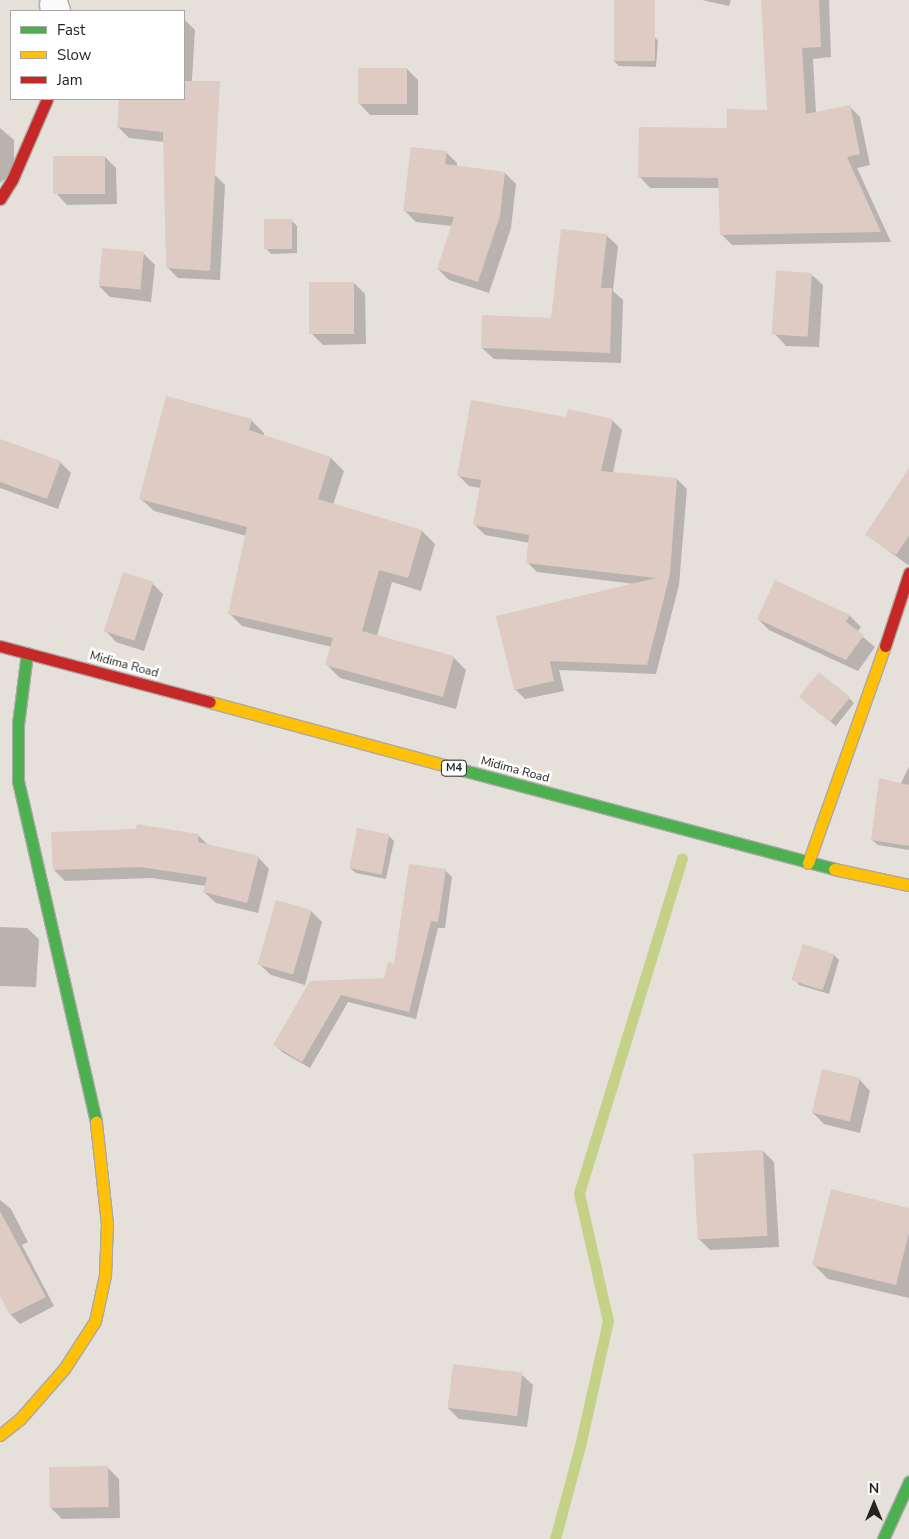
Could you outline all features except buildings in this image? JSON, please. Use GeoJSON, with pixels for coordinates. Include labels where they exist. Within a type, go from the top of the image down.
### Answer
{"type":"FeatureCollection","features":[{"type":"Feature","properties":{"kind":"street"},"geometry":{"type":"LineString","coordinates":[[0,199],[12,180],[47,100]]}},
{"type":"Feature","properties":{"kind":"street"},"geometry":{"type":"LineString","coordinates":[[808,863],[833,799],[909,573]]}},
{"type":"Feature","properties":{"kind":"street","name":"Midima Road"},"geometry":{"type":"LineString","coordinates":[[0,646],[808,863],[909,885]]}},
{"type":"Feature","properties":{"kind":"street"},"geometry":{"type":"LineString","coordinates":[[0,1435],[20,1419],[64,1368],[95,1321],[105,1275],[106,1224],[101,1151],[89,1084],[43,901],[18,780],[18,724],[27,653]]}},
{"type":"Feature","properties":{"kind":"street"},"geometry":{"type":"LineString","coordinates":[[883,1539],[909,1482]]}},
{"type":"Feature","properties":{"kind":"waterway"},"geometry":{"type":"LineString","coordinates":[[555,1539],[580,1446],[608,1321],[579,1193],[682,859]]}},
{"type":"Feature","properties":{"kind":"traffic: fast"},"geometry":{"type":"LineString","coordinates":[[27,653],[18,724],[18,781],[96,1122]]}},
{"type":"Feature","properties":{"kind":"traffic: fast"},"geometry":{"type":"LineString","coordinates":[[459,769],[834,869]]}},
{"type":"Feature","properties":{"kind":"traffic: fast"},"geometry":{"type":"LineString","coordinates":[[883,1539],[909,1482]]}},
{"type":"Feature","properties":{"kind":"traffic: slow"},"geometry":{"type":"LineString","coordinates":[[808,863],[885,646]]}},
{"type":"Feature","properties":{"kind":"traffic: slow"},"geometry":{"type":"LineString","coordinates":[[210,702],[459,769]]}},
{"type":"Feature","properties":{"kind":"traffic: slow"},"geometry":{"type":"LineString","coordinates":[[834,869],[909,885]]}},
{"type":"Feature","properties":{"kind":"traffic: slow"},"geometry":{"type":"LineString","coordinates":[[0,1435],[20,1419],[64,1369],[95,1321],[105,1275],[107,1224],[96,1122]]}},
{"type":"Feature","properties":{"kind":"traffic: jam"},"geometry":{"type":"LineString","coordinates":[[0,199],[12,180],[47,100]]}},
{"type":"Feature","properties":{"kind":"traffic: jam"},"geometry":{"type":"LineString","coordinates":[[885,646],[909,573]]}},
{"type":"Feature","properties":{"kind":"traffic: jam"},"geometry":{"type":"LineString","coordinates":[[0,646],[210,702]]}}]}
